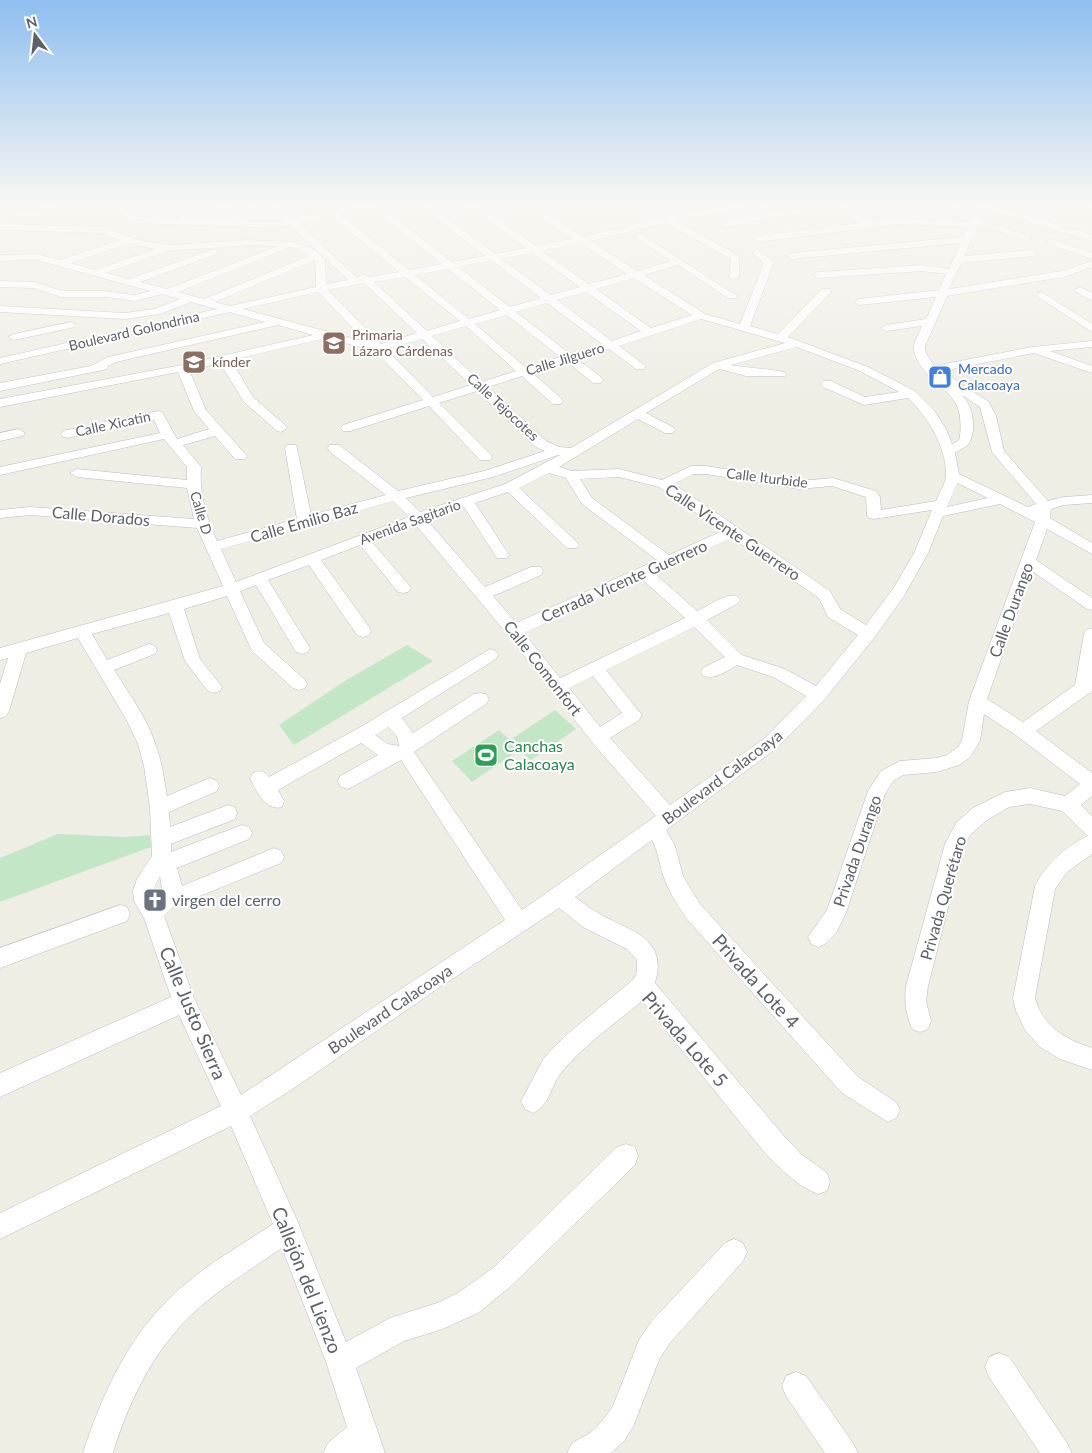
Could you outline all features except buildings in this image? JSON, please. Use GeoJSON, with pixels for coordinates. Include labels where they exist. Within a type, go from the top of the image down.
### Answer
{"type":"FeatureCollection","features":[{"type":"Feature","properties":{"kind":"street"},"geometry":{"type":"LineString","coordinates":[[95,273],[381,350],[645,273]]}},
{"type":"Feature","properties":{"kind":"street"},"geometry":{"type":"LineString","coordinates":[[130,282],[156,273]]}},
{"type":"Feature","properties":{"kind":"street"},"geometry":{"type":"LineString","coordinates":[[0,284],[35,285],[61,294],[105,294],[128,298],[142,297],[165,291],[214,273]]}},
{"type":"Feature","properties":{"kind":"street"},"geometry":{"type":"LineString","coordinates":[[204,302],[276,273]]}},
{"type":"Feature","properties":{"kind":"street"},"geometry":{"type":"LineString","coordinates":[[322,273],[321,289],[485,457]]}},
{"type":"Feature","properties":{"kind":"street","name":"Calle Tejocotes"},"geometry":{"type":"LineString","coordinates":[[353,273],[427,336],[541,444],[557,451]]}},
{"type":"Feature","properties":{"kind":"street","name":"Boulevard Golondrina"},"geometry":{"type":"LineString","coordinates":[[9,347],[232,310],[396,273]]}},
{"type":"Feature","properties":{"kind":"street"},"geometry":{"type":"LineString","coordinates":[[407,273],[470,324],[557,401]]}},
{"type":"Feature","properties":{"kind":"street"},"geometry":{"type":"LineString","coordinates":[[461,273],[597,380]]}},
{"type":"Feature","properties":{"kind":"street"},"geometry":{"type":"LineString","coordinates":[[514,273],[640,367]]}},
{"type":"Feature","properties":{"kind":"street"},"geometry":{"type":"LineString","coordinates":[[566,273],[649,332]]}},
{"type":"Feature","properties":{"kind":"street"},"geometry":{"type":"LineString","coordinates":[[632,273],[701,316],[798,343],[864,369],[911,394],[930,413],[937,424],[948,451],[953,476],[1026,511],[1055,513],[1092,506]]}},
{"type":"Feature","properties":{"kind":"street"},"geometry":{"type":"LineString","coordinates":[[696,273],[732,296]]}},
{"type":"Feature","properties":{"kind":"street"},"geometry":{"type":"LineString","coordinates":[[734,273],[734,277]]}},
{"type":"Feature","properties":{"kind":"street"},"geometry":{"type":"LineString","coordinates":[[744,328],[765,273]]}},
{"type":"Feature","properties":{"kind":"street"},"geometry":{"type":"LineString","coordinates":[[818,275],[851,273]]}},
{"type":"Feature","properties":{"kind":"street"},"geometry":{"type":"LineString","coordinates":[[948,451],[959,446],[965,440],[967,416],[961,401],[924,362],[919,351],[928,322],[952,273]]}},
{"type":"Feature","properties":{"kind":"street"},"geometry":{"type":"LineString","coordinates":[[859,302],[972,290],[1068,273]]}},
{"type":"Feature","properties":{"kind":"street"},"geometry":{"type":"LineString","coordinates":[[1080,290],[1092,298]]}},
{"type":"Feature","properties":{"kind":"street"},"geometry":{"type":"LineString","coordinates":[[781,337],[826,291]]}},
{"type":"Feature","properties":{"kind":"street"},"geometry":{"type":"LineString","coordinates":[[1042,294],[1092,329]]}},
{"type":"Feature","properties":{"kind":"street"},"geometry":{"type":"LineString","coordinates":[[0,309],[125,316],[156,312],[188,299]]}},
{"type":"Feature","properties":{"kind":"street","name":"Calle Jilguero"},"geometry":{"type":"LineString","coordinates":[[348,428],[701,316]]}},
{"type":"Feature","properties":{"kind":"street"},"geometry":{"type":"LineString","coordinates":[[94,369],[112,360],[278,322]]}},
{"type":"Feature","properties":{"kind":"street"},"geometry":{"type":"LineString","coordinates":[[886,328],[928,322]]}},
{"type":"Feature","properties":{"kind":"street"},"geometry":{"type":"LineString","coordinates":[[9,347],[71,325]]}},
{"type":"Feature","properties":{"kind":"street"},"geometry":{"type":"LineString","coordinates":[[0,403],[77,390],[326,335],[349,335],[359,329]]}},
{"type":"Feature","properties":{"kind":"street","name":"Avenida Sagitario"},"geometry":{"type":"LineString","coordinates":[[0,654],[231,589],[418,518],[510,487],[548,468],[717,365],[798,343]]}},
{"type":"Feature","properties":{"kind":"street"},"geometry":{"type":"LineString","coordinates":[[932,370],[1038,348],[1092,344]]}},
{"type":"Feature","properties":{"kind":"street"},"geometry":{"type":"LineString","coordinates":[[1038,348],[1091,368],[1092,384]]}},
{"type":"Feature","properties":{"kind":"street"},"geometry":{"type":"LineString","coordinates":[[224,359],[243,393],[282,428]]}},
{"type":"Feature","properties":{"kind":"street"},"geometry":{"type":"LineString","coordinates":[[0,387],[138,361]]}},
{"type":"Feature","properties":{"kind":"street"},"geometry":{"type":"LineString","coordinates":[[717,365],[746,372],[781,374]]}},
{"type":"Feature","properties":{"kind":"street"},"geometry":{"type":"LineString","coordinates":[[182,368],[197,405],[240,456]]}},
{"type":"Feature","properties":{"kind":"street"},"geometry":{"type":"LineString","coordinates":[[932,370],[986,405],[991,414],[998,452],[1043,512],[1092,549]]}},
{"type":"Feature","properties":{"kind":"street"},"geometry":{"type":"LineString","coordinates":[[827,384],[864,401],[911,394]]}},
{"type":"Feature","properties":{"kind":"street"},"geometry":{"type":"LineString","coordinates":[[638,414],[670,430]]}},
{"type":"Feature","properties":{"kind":"street","name":"Calle Xicatin"},"geometry":{"type":"LineString","coordinates":[[67,434],[158,415]]}},
{"type":"Feature","properties":{"kind":"street","name":"Calle D"},"geometry":{"type":"LineString","coordinates":[[158,415],[171,440],[194,466],[193,485],[202,524],[258,647],[299,684]]}},
{"type":"Feature","properties":{"kind":"street"},"geometry":{"type":"LineString","coordinates":[[0,471],[217,430]]}},
{"type":"Feature","properties":{"kind":"street"},"geometry":{"type":"LineString","coordinates":[[0,437],[18,433]]}},
{"type":"Feature","properties":{"kind":"street"},"geometry":{"type":"LineString","coordinates":[[291,448],[305,522]]}},
{"type":"Feature","properties":{"kind":"street","name":"Calle Comonfort"},"geometry":{"type":"LineString","coordinates":[[334,448],[396,496],[418,518],[514,631],[662,822]]}},
{"type":"Feature","properties":{"kind":"street"},"geometry":{"type":"LineString","coordinates":[[557,451],[573,452]]}},
{"type":"Feature","properties":{"kind":"street","name":"Calle Emilio Baz"},"geometry":{"type":"LineString","coordinates":[[212,547],[396,496],[488,474],[557,451]]}},
{"type":"Feature","properties":{"kind":"street","name":"Calle Vicente Guerrero"},"geometry":{"type":"LineString","coordinates":[[548,468],[571,475],[619,474],[664,484],[825,595],[834,613],[868,634]]}},
{"type":"Feature","properties":{"kind":"street","name":"Calle Iturbide"},"geometry":{"type":"LineString","coordinates":[[664,484],[691,470],[706,470],[799,485],[833,482],[871,494],[873,497],[874,515],[940,509]]}},
{"type":"Feature","properties":{"kind":"street"},"geometry":{"type":"LineString","coordinates":[[77,473],[193,485]]}},
{"type":"Feature","properties":{"kind":"street"},"geometry":{"type":"LineString","coordinates":[[571,475],[587,501],[668,561]]}},
{"type":"Feature","properties":{"kind":"street","name":"Boulevard Calacoaya"},"geometry":{"type":"LineString","coordinates":[[1,1221],[236,1111],[289,1078],[560,896],[771,744],[818,695],[868,634],[899,592],[921,553],[953,476]]}},
{"type":"Feature","properties":{"kind":"street"},"geometry":{"type":"LineString","coordinates":[[510,487],[572,545]]}},
{"type":"Feature","properties":{"kind":"street"},"geometry":{"type":"LineString","coordinates":[[1043,512],[1092,499]]}},
{"type":"Feature","properties":{"kind":"street"},"geometry":{"type":"LineString","coordinates":[[940,509],[1001,500]]}},
{"type":"Feature","properties":{"kind":"street"},"geometry":{"type":"LineString","coordinates":[[467,501],[502,555]]}},
{"type":"Feature","properties":{"kind":"street","name":"Calle Dorados"},"geometry":{"type":"LineString","coordinates":[[0,514],[30,510],[202,524]]}},
{"type":"Feature","properties":{"kind":"street","name":"Calle Durango"},"geometry":{"type":"LineString","coordinates":[[978,701],[1028,561],[1043,512]]}},
{"type":"Feature","properties":{"kind":"street","name":"Cerrada Vicente Guerrero"},"geometry":{"type":"LineString","coordinates":[[514,631],[734,531]]}},
{"type":"Feature","properties":{"kind":"street"},"geometry":{"type":"LineString","coordinates":[[362,539],[403,588]]}},
{"type":"Feature","properties":{"kind":"street"},"geometry":{"type":"LineString","coordinates":[[313,559],[363,631]]}},
{"type":"Feature","properties":{"kind":"street"},"geometry":{"type":"LineString","coordinates":[[1028,561],[1092,606]]}},
{"type":"Feature","properties":{"kind":"street"},"geometry":{"type":"LineString","coordinates":[[484,594],[536,571]]}},
{"type":"Feature","properties":{"kind":"street"},"geometry":{"type":"LineString","coordinates":[[643,572],[696,619],[736,659],[779,673],[818,695]]}},
{"type":"Feature","properties":{"kind":"street"},"geometry":{"type":"LineString","coordinates":[[259,578],[302,648]]}},
{"type":"Feature","properties":{"kind":"street"},"geometry":{"type":"LineString","coordinates":[[558,686],[732,600]]}},
{"type":"Feature","properties":{"kind":"street"},"geometry":{"type":"LineString","coordinates":[[176,606],[193,661],[214,687]]}},
{"type":"Feature","properties":{"kind":"street","name":"Calle Justo Sierra"},"geometry":{"type":"LineString","coordinates":[[82,632],[134,717],[147,744],[153,766],[161,837],[172,889],[160,907],[184,1002],[236,1111]]}},
{"type":"Feature","properties":{"kind":"street"},"geometry":{"type":"LineString","coordinates":[[1023,731],[1088,685],[1092,634]]}},
{"type":"Feature","properties":{"kind":"street"},"geometry":{"type":"LineString","coordinates":[[0,711],[19,649]]}},
{"type":"Feature","properties":{"kind":"street"},"geometry":{"type":"LineString","coordinates":[[103,668],[149,650]]}},
{"type":"Feature","properties":{"kind":"street"},"geometry":{"type":"LineString","coordinates":[[266,789],[363,734],[490,655]]}},
{"type":"Feature","properties":{"kind":"street"},"geometry":{"type":"LineString","coordinates":[[709,672],[736,659]]}},
{"type":"Feature","properties":{"kind":"street"},"geometry":{"type":"LineString","coordinates":[[595,667],[633,715],[598,737]]}},
{"type":"Feature","properties":{"kind":"street"},"geometry":{"type":"LineString","coordinates":[[347,780],[403,751],[480,699]]}},
{"type":"Feature","properties":{"kind":"street"},"geometry":{"type":"LineString","coordinates":[[978,701],[1023,731],[1092,784],[1068,804],[1092,829]]}},
{"type":"Feature","properties":{"kind":"street","name":"Privada Durango"},"geometry":{"type":"LineString","coordinates":[[818,938],[829,926],[836,913],[877,791],[887,776],[900,768],[937,765],[953,760],[964,752],[971,741],[978,701]]}},
{"type":"Feature","properties":{"kind":"street"},"geometry":{"type":"LineString","coordinates":[[389,718],[399,724],[406,734],[403,751],[519,923]]}},
{"type":"Feature","properties":{"kind":"street"},"geometry":{"type":"LineString","coordinates":[[363,734],[371,743],[382,750],[403,751]]}},
{"type":"Feature","properties":{"kind":"street"},"geometry":{"type":"LineString","coordinates":[[159,808],[210,786]]}},
{"type":"Feature","properties":{"kind":"street","name":"Privada Querétaro"},"geometry":{"type":"LineString","coordinates":[[920,1021],[915,1000],[917,986],[955,844],[964,828],[980,814],[1005,800],[1030,796],[1068,804]]}},
{"type":"Feature","properties":{"kind":"street"},"geometry":{"type":"LineString","coordinates":[[161,837],[166,837],[228,813]]}},
{"type":"Feature","properties":{"kind":"street","name":"Privada Lote 4"},"geometry":{"type":"LineString","coordinates":[[662,822],[664,846],[673,876],[693,911],[850,1085],[888,1110]]}},
{"type":"Feature","properties":{"kind":"street"},"geometry":{"type":"LineString","coordinates":[[165,860],[242,833]]}},
{"type":"Feature","properties":{"kind":"street"},"geometry":{"type":"LineString","coordinates":[[1092,843],[1060,866],[1045,886],[1024,998],[1027,1013],[1036,1028],[1051,1041],[1074,1054],[1092,1059]]}},
{"type":"Feature","properties":{"kind":"street"},"geometry":{"type":"LineString","coordinates":[[160,907],[178,897],[274,857]]}},
{"type":"Feature","properties":{"kind":"street"},"geometry":{"type":"LineString","coordinates":[[560,896],[574,910],[635,942],[644,950],[648,962],[648,975],[643,986]]}},
{"type":"Feature","properties":{"kind":"street"},"geometry":{"type":"LineString","coordinates":[[0,958],[120,914]]}},
{"type":"Feature","properties":{"kind":"street","name":"Privada Lote 5"},"geometry":{"type":"LineString","coordinates":[[533,1101],[552,1066],[573,1044],[643,986],[774,1144],[792,1163],[818,1182]]}},
{"type":"Feature","properties":{"kind":"street"},"geometry":{"type":"LineString","coordinates":[[0,1084],[184,1002]]}},
{"type":"Feature","properties":{"kind":"street","name":"Callejón del Lienzo"},"geometry":{"type":"LineString","coordinates":[[236,1111],[288,1230],[340,1362],[367,1442]]}},
{"type":"Feature","properties":{"kind":"street"},"geometry":{"type":"LineString","coordinates":[[340,1362],[375,1340],[392,1332],[440,1316],[468,1303],[502,1276],[626,1156]]}},
{"type":"Feature","properties":{"kind":"street"},"geometry":{"type":"LineString","coordinates":[[98,1453],[106,1424],[141,1355],[179,1308],[226,1270],[288,1230]]}},
{"type":"Feature","properties":{"kind":"street"},"geometry":{"type":"LineString","coordinates":[[582,1453],[591,1450],[615,1431],[632,1400],[646,1358],[658,1335],[734,1252]]}},
{"type":"Feature","properties":{"kind":"street"},"geometry":{"type":"LineString","coordinates":[[999,1367],[1057,1453]]}},
{"type":"Feature","properties":{"kind":"street"},"geometry":{"type":"LineString","coordinates":[[796,1386],[843,1453]]}},
{"type":"Feature","properties":{"kind":"street"},"geometry":{"type":"LineString","coordinates":[[338,1453],[367,1442]]}},
{"type":"Feature","properties":{"kind":"green space"},"geometry":{"type":"Polygon","coordinates":[[[407,645],[433,661],[294,745],[279,725],[348,679],[407,645]]]}},
{"type":"Feature","properties":{"kind":"green space"},"geometry":{"type":"Polygon","coordinates":[[[555,710],[576,729],[531,760],[519,750],[472,782],[452,761],[499,730],[510,740],[555,710]]]}},
{"type":"Feature","properties":{"kind":"green space"},"geometry":{"type":"Polygon","coordinates":[[[58,834],[126,837],[150,835],[151,847],[0,902],[0,858],[58,834]]]}},
{"type":"Feature","properties":{"kind":"place","name":"Primaria Lázaro Cárdenas"},"geometry":{"type":"Point","coordinates":[334,343]}},
{"type":"Feature","properties":{"kind":"place","name":"kínder"},"geometry":{"type":"Point","coordinates":[194,362]}},
{"type":"Feature","properties":{"kind":"place","name":"Mercado Calacoaya"},"geometry":{"type":"Point","coordinates":[940,377]}},
{"type":"Feature","properties":{"kind":"place","name":"Canchas Calacoaya"},"geometry":{"type":"Point","coordinates":[486,755]}},
{"type":"Feature","properties":{"kind":"place","name":"virgen del cerro"},"geometry":{"type":"Point","coordinates":[155,900]}}]}
